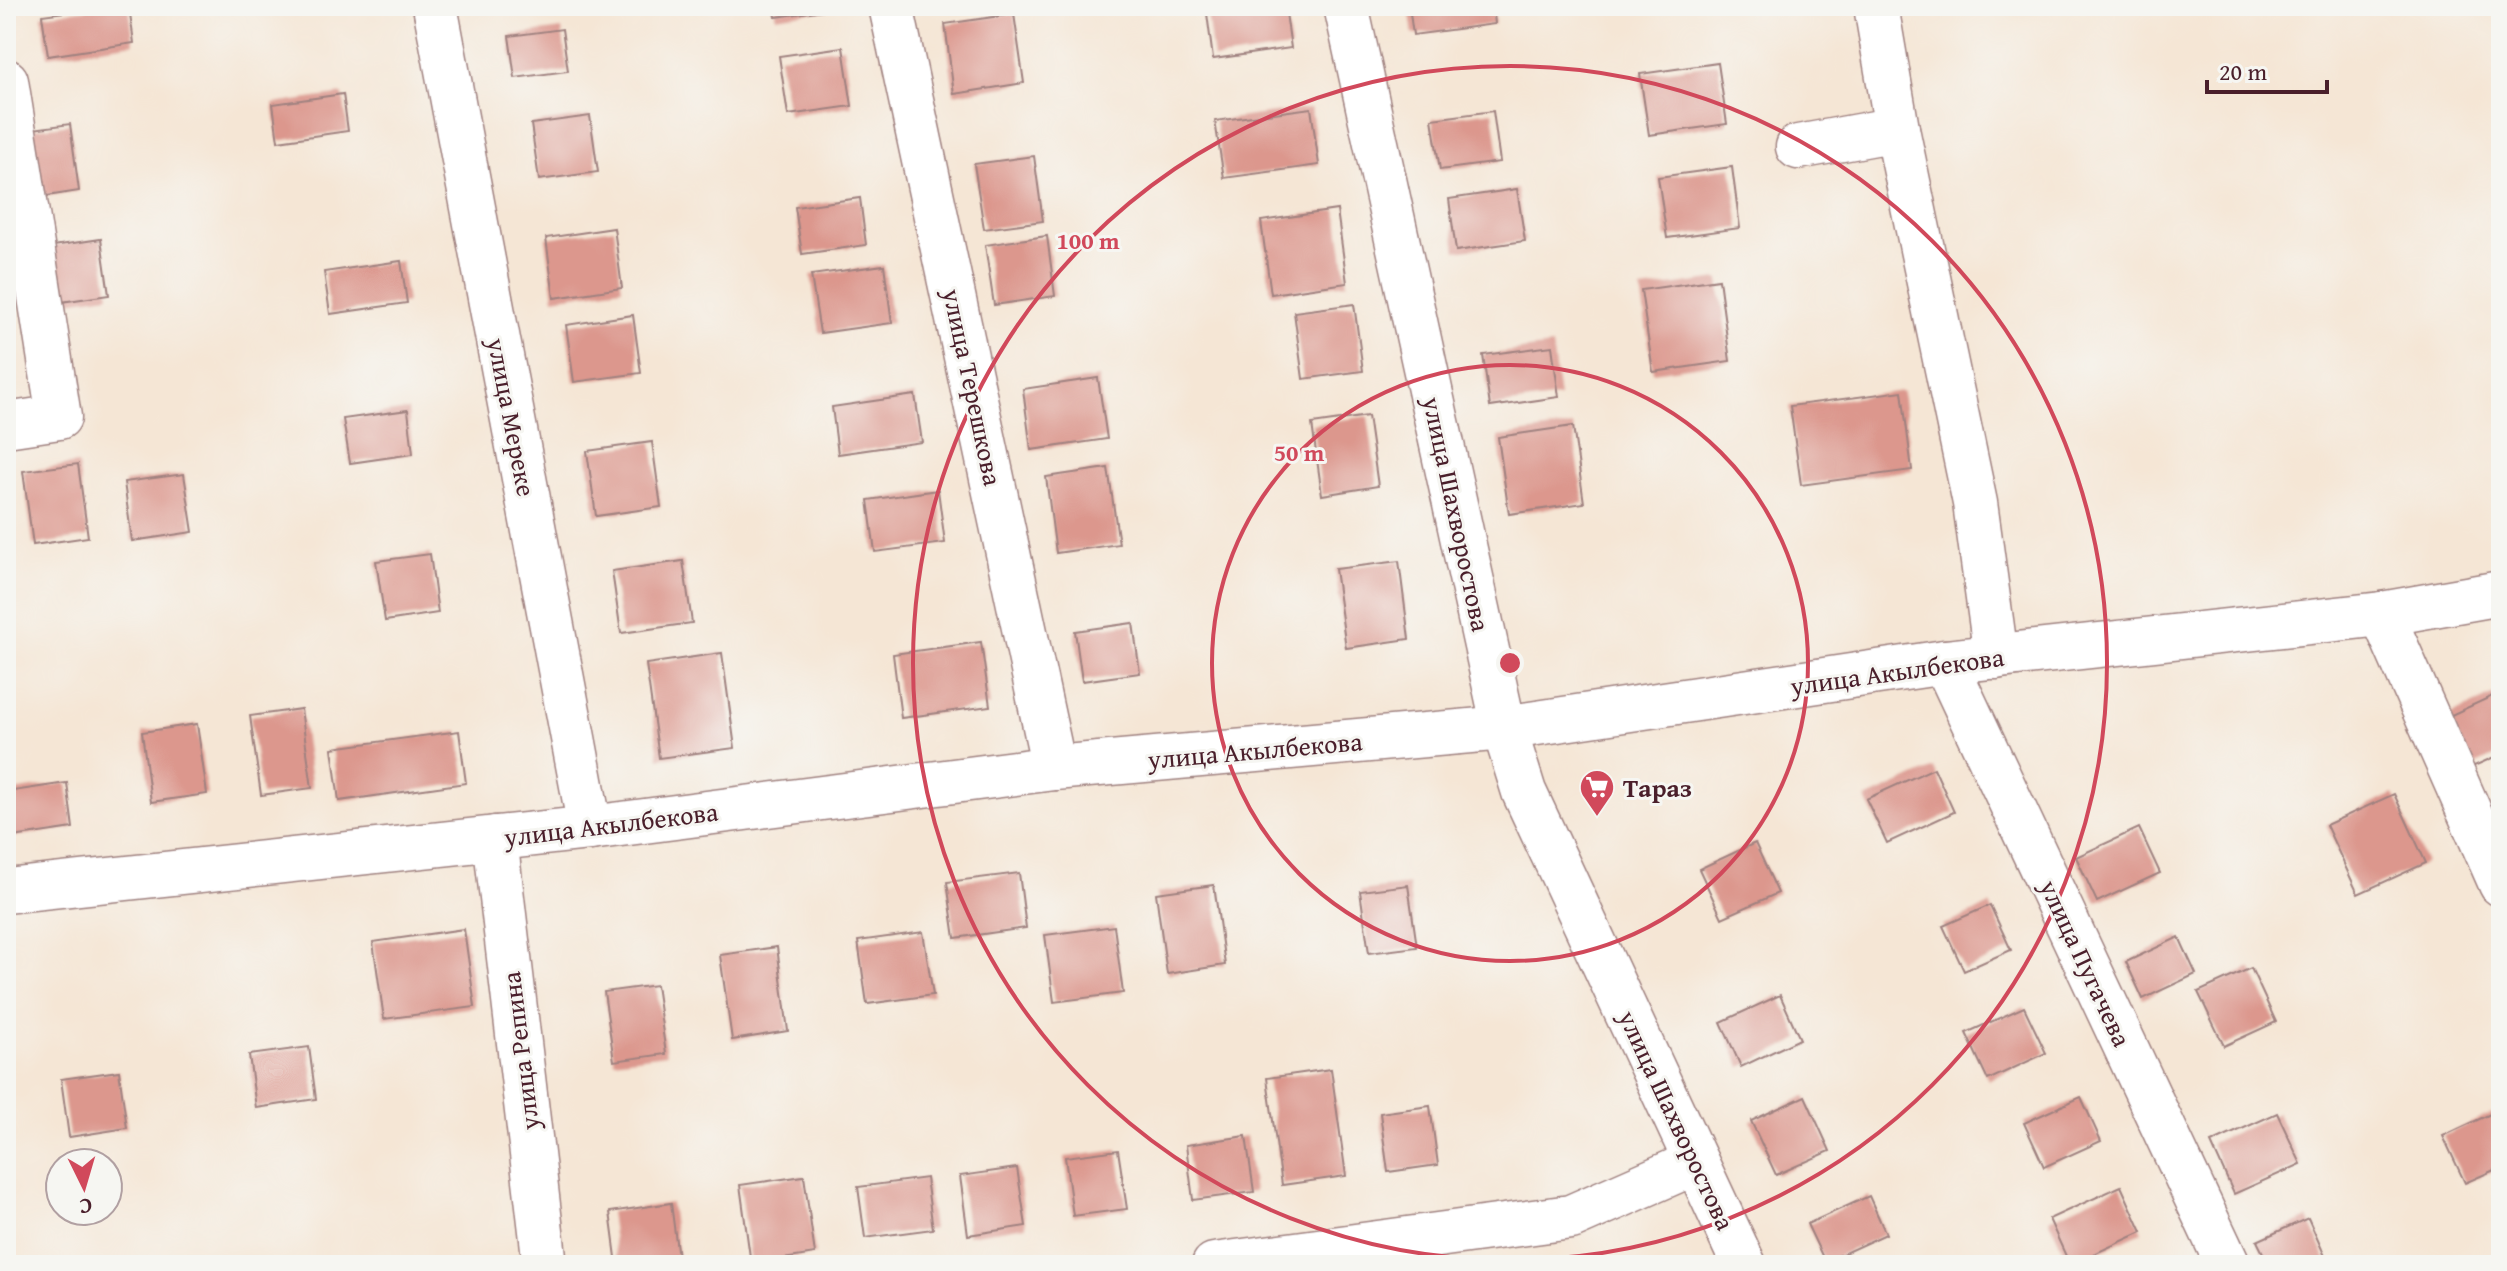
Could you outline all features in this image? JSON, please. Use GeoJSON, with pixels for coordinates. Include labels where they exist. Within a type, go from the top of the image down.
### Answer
{"type":"FeatureCollection","features":[{"type":"Feature","properties":{"kind":"street","name":"улица Мереке"},"geometry":{"type":"LineString","coordinates":[[435,6],[590,828]]}},
{"type":"Feature","properties":{"kind":"street","name":"улица Терешкова"},"geometry":{"type":"LineString","coordinates":[[891,6],[1054,768]]}},
{"type":"Feature","properties":{"kind":"street","name":"улица Шахворостова"},"geometry":{"type":"LineString","coordinates":[[1346,6],[1504,728],[1524,792],[1744,1265]]}},
{"type":"Feature","properties":{"kind":"street"},"geometry":{"type":"LineString","coordinates":[[1876,6],[1897,129],[1975,503],[1996,657]]}},
{"type":"Feature","properties":{"kind":"street"},"geometry":{"type":"LineString","coordinates":[[6,81],[59,417],[6,425]]}},
{"type":"Feature","properties":{"kind":"street"},"geometry":{"type":"LineString","coordinates":[[1798,147],[1897,129]]}},
{"type":"Feature","properties":{"kind":"street","name":"улица Акылбекова"},"geometry":{"type":"LineString","coordinates":[[6,891],[590,828],[1054,768],[1504,728],[1945,662],[2382,614],[2501,593]]}},
{"type":"Feature","properties":{"kind":"street"},"geometry":{"type":"LineString","coordinates":[[2382,614],[2501,884]]}},
{"type":"Feature","properties":{"kind":"street","name":"улица Пугачева"},"geometry":{"type":"LineString","coordinates":[[1945,662],[2228,1265]]}},
{"type":"Feature","properties":{"kind":"street","name":"улица Репина"},"geometry":{"type":"LineString","coordinates":[[495,838],[545,1265]]}},
{"type":"Feature","properties":{"kind":"street"},"geometry":{"type":"LineString","coordinates":[[1214,1265],[1571,1217],[1696,1162]]}},
{"type":"Feature","properties":{"kind":"building"},"geometry":{"type":"Polygon","coordinates":[[[129,6],[134,43],[48,56],[42,15],[129,6]]]}},
{"type":"Feature","properties":{"kind":"building"},"geometry":{"type":"Polygon","coordinates":[[[774,6],[837,6],[837,8],[776,17],[774,6]]]}},
{"type":"Feature","properties":{"kind":"building"},"geometry":{"type":"Polygon","coordinates":[[[1206,6],[1285,6],[1291,48],[1213,59],[1206,6]]]}},
{"type":"Feature","properties":{"kind":"building"},"geometry":{"type":"Polygon","coordinates":[[[1409,6],[1493,6],[1495,24],[1413,35],[1409,6]]]}},
{"type":"Feature","properties":{"kind":"building"},"geometry":{"type":"Polygon","coordinates":[[[1014,14],[1024,83],[954,94],[945,24],[1014,14]]]}},
{"type":"Feature","properties":{"kind":"building"},"geometry":{"type":"Polygon","coordinates":[[[562,29],[568,71],[515,78],[509,36],[562,29]]]}},
{"type":"Feature","properties":{"kind":"building"},"geometry":{"type":"Polygon","coordinates":[[[843,47],[852,106],[788,115],[779,56],[843,47]]]}},
{"type":"Feature","properties":{"kind":"building"},"geometry":{"type":"Polygon","coordinates":[[[1718,63],[1727,124],[1649,135],[1640,74],[1718,63]]]}},
{"type":"Feature","properties":{"kind":"building"},"geometry":{"type":"Polygon","coordinates":[[[343,94],[348,131],[278,141],[273,104],[343,94]]]}},
{"type":"Feature","properties":{"kind":"building"},"geometry":{"type":"Polygon","coordinates":[[[1311,108],[1319,165],[1224,178],[1215,121],[1311,108]]]}},
{"type":"Feature","properties":{"kind":"building"},"geometry":{"type":"Polygon","coordinates":[[[1493,111],[1500,162],[1440,170],[1432,119],[1493,111]]]}},
{"type":"Feature","properties":{"kind":"building"},"geometry":{"type":"Polygon","coordinates":[[[590,116],[598,172],[539,180],[531,124],[590,116]]]}},
{"type":"Feature","properties":{"kind":"building"},"geometry":{"type":"Polygon","coordinates":[[[70,124],[79,191],[34,198],[25,130],[70,124]]]}},
{"type":"Feature","properties":{"kind":"building"},"geometry":{"type":"Polygon","coordinates":[[[1034,156],[1043,221],[984,229],[974,164],[1034,156]]]}},
{"type":"Feature","properties":{"kind":"building"},"geometry":{"type":"Polygon","coordinates":[[[1732,167],[1740,228],[1667,238],[1658,177],[1732,167]]]}},
{"type":"Feature","properties":{"kind":"building"},"geometry":{"type":"Polygon","coordinates":[[[1517,189],[1525,241],[1456,251],[1449,199],[1517,189]]]}},
{"type":"Feature","properties":{"kind":"building"},"geometry":{"type":"Polygon","coordinates":[[[860,198],[866,245],[802,254],[795,207],[860,198]]]}},
{"type":"Feature","properties":{"kind":"building"},"geometry":{"type":"Polygon","coordinates":[[[1337,210],[1347,283],[1271,294],[1261,221],[1337,210]]]}},
{"type":"Feature","properties":{"kind":"building"},"geometry":{"type":"Polygon","coordinates":[[[614,228],[622,288],[554,298],[546,238],[614,228]]]}},
{"type":"Feature","properties":{"kind":"building"},"geometry":{"type":"Polygon","coordinates":[[[1047,236],[1055,296],[994,305],[985,245],[1047,236]]]}},
{"type":"Feature","properties":{"kind":"building"},"geometry":{"type":"Polygon","coordinates":[[[101,239],[109,295],[54,303],[46,247],[101,239]]]}},
{"type":"Feature","properties":{"kind":"building"},"geometry":{"type":"Polygon","coordinates":[[[401,261],[407,303],[330,314],[324,272],[401,261]]]}},
{"type":"Feature","properties":{"kind":"building"},"geometry":{"type":"Polygon","coordinates":[[[884,265],[892,323],[820,333],[811,275],[884,265]]]}},
{"type":"Feature","properties":{"kind":"building"},"geometry":{"type":"Polygon","coordinates":[[[1719,279],[1730,361],[1653,372],[1641,290],[1719,279]]]}},
{"type":"Feature","properties":{"kind":"building"},"geometry":{"type":"Polygon","coordinates":[[[1354,304],[1363,371],[1303,379],[1294,312],[1354,304]]]}},
{"type":"Feature","properties":{"kind":"building"},"geometry":{"type":"Polygon","coordinates":[[[633,315],[641,373],[574,382],[566,325],[633,315]]]}},
{"type":"Feature","properties":{"kind":"building"},"geometry":{"type":"Polygon","coordinates":[[[1552,346],[1559,397],[1490,407],[1483,355],[1552,346]]]}},
{"type":"Feature","properties":{"kind":"building"},"geometry":{"type":"Polygon","coordinates":[[[1098,378],[1107,439],[1031,450],[1023,389],[1098,378]]]}},
{"type":"Feature","properties":{"kind":"building"},"geometry":{"type":"Polygon","coordinates":[[[1902,391],[1912,470],[1801,485],[1790,406],[1902,391]]]}},
{"type":"Feature","properties":{"kind":"building"},"geometry":{"type":"Polygon","coordinates":[[[915,395],[922,442],[838,454],[832,407],[915,395]]]}},
{"type":"Feature","properties":{"kind":"building"},"geometry":{"type":"Polygon","coordinates":[[[408,410],[413,454],[350,463],[343,419],[408,410]]]}},
{"type":"Feature","properties":{"kind":"building"},"geometry":{"type":"Polygon","coordinates":[[[1368,416],[1378,486],[1322,495],[1312,424],[1368,416]]]}},
{"type":"Feature","properties":{"kind":"building"},"geometry":{"type":"Polygon","coordinates":[[[1573,426],[1584,503],[1509,514],[1498,437],[1573,426]]]}},
{"type":"Feature","properties":{"kind":"building"},"geometry":{"type":"Polygon","coordinates":[[[652,442],[661,507],[596,516],[587,451],[652,442]]]}},
{"type":"Feature","properties":{"kind":"building"},"geometry":{"type":"Polygon","coordinates":[[[78,464],[88,537],[33,545],[23,471],[78,464]]]}},
{"type":"Feature","properties":{"kind":"building"},"geometry":{"type":"Polygon","coordinates":[[[1108,468],[1119,544],[1056,553],[1046,477],[1108,468]]]}},
{"type":"Feature","properties":{"kind":"building"},"geometry":{"type":"Polygon","coordinates":[[[184,474],[193,532],[132,541],[124,482],[184,474]]]}},
{"type":"Feature","properties":{"kind":"building"},"geometry":{"type":"Polygon","coordinates":[[[938,490],[945,543],[875,552],[868,500],[938,490]]]}},
{"type":"Feature","properties":{"kind":"building"},"geometry":{"type":"Polygon","coordinates":[[[430,554],[438,613],[385,621],[376,561],[430,554]]]}},
{"type":"Feature","properties":{"kind":"building"},"geometry":{"type":"Polygon","coordinates":[[[683,561],[692,623],[621,633],[612,571],[683,561]]]}},
{"type":"Feature","properties":{"kind":"building"},"geometry":{"type":"Polygon","coordinates":[[[1399,561],[1409,639],[1346,648],[1335,569],[1399,561]]]}},
{"type":"Feature","properties":{"kind":"building"},"geometry":{"type":"Polygon","coordinates":[[[1133,623],[1140,673],[1082,681],[1075,631],[1133,623]]]}},
{"type":"Feature","properties":{"kind":"building"},"geometry":{"type":"Polygon","coordinates":[[[981,642],[990,706],[901,718],[893,654],[981,642]]]}},
{"type":"Feature","properties":{"kind":"building"},"geometry":{"type":"Polygon","coordinates":[[[722,653],[735,748],[659,758],[646,664],[722,653]]]}},
{"type":"Feature","properties":{"kind":"building"},"geometry":{"type":"Polygon","coordinates":[[[2501,692],[2501,754],[2472,767],[2449,716],[2501,692]]]}},
{"type":"Feature","properties":{"kind":"building"},"geometry":{"type":"Polygon","coordinates":[[[301,709],[312,788],[261,795],[250,716],[301,709]]]}},
{"type":"Feature","properties":{"kind":"building"},"geometry":{"type":"Polygon","coordinates":[[[197,724],[207,794],[151,802],[142,732],[197,724]]]}},
{"type":"Feature","properties":{"kind":"building"},"geometry":{"type":"Polygon","coordinates":[[[459,731],[466,783],[339,801],[332,748],[459,731]]]}},
{"type":"Feature","properties":{"kind":"building"},"geometry":{"type":"Polygon","coordinates":[[[1934,768],[1954,812],[1887,843],[1866,799],[1934,768]]]}},
{"type":"Feature","properties":{"kind":"building"},"geometry":{"type":"Polygon","coordinates":[[[67,783],[73,828],[6,838],[6,792],[67,783]]]}},
{"type":"Feature","properties":{"kind":"building"},"geometry":{"type":"Polygon","coordinates":[[[2394,794],[2426,863],[2358,894],[2326,825],[2394,794]]]}},
{"type":"Feature","properties":{"kind":"building"},"geometry":{"type":"Polygon","coordinates":[[[2139,828],[2160,873],[2097,902],[2076,857],[2139,828]]]}},
{"type":"Feature","properties":{"kind":"building"},"geometry":{"type":"Polygon","coordinates":[[[1755,843],[1778,893],[1722,918],[1699,869],[1755,843]]]}},
{"type":"Feature","properties":{"kind":"building"},"geometry":{"type":"Polygon","coordinates":[[[1019,873],[1026,928],[955,938],[947,882],[1019,873]]]}},
{"type":"Feature","properties":{"kind":"building"},"geometry":{"type":"Polygon","coordinates":[[[1214,885],[1225,965],[1167,974],[1156,893],[1214,885]]]}},
{"type":"Feature","properties":{"kind":"building"},"geometry":{"type":"Polygon","coordinates":[[[1408,885],[1417,947],[1369,953],[1360,891],[1408,885]]]}},
{"type":"Feature","properties":{"kind":"building"},"geometry":{"type":"Polygon","coordinates":[[[1990,905],[2011,950],[1964,971],[1943,926],[1990,905]]]}},
{"type":"Feature","properties":{"kind":"building"},"geometry":{"type":"Polygon","coordinates":[[[1114,926],[1123,993],[1054,1002],[1045,935],[1114,926]]]}},
{"type":"Feature","properties":{"kind":"building"},"geometry":{"type":"Polygon","coordinates":[[[464,929],[475,1007],[384,1019],[373,942],[464,929]]]}},
{"type":"Feature","properties":{"kind":"building"},"geometry":{"type":"Polygon","coordinates":[[[923,932],[933,995],[867,1004],[858,941],[923,932]]]}},
{"type":"Feature","properties":{"kind":"building"},"geometry":{"type":"Polygon","coordinates":[[[2179,937],[2196,974],[2143,999],[2126,962],[2179,937]]]}},
{"type":"Feature","properties":{"kind":"building"},"geometry":{"type":"Polygon","coordinates":[[[777,947],[788,1031],[732,1040],[720,955],[777,947]]]}},
{"type":"Feature","properties":{"kind":"building"},"geometry":{"type":"Polygon","coordinates":[[[2251,968],[2276,1022],[2224,1046],[2198,992],[2251,968]]]}},
{"type":"Feature","properties":{"kind":"building"},"geometry":{"type":"Polygon","coordinates":[[[656,985],[666,1054],[614,1061],[604,992],[656,985]]]}},
{"type":"Feature","properties":{"kind":"building"},"geometry":{"type":"Polygon","coordinates":[[[1780,995],[1800,1039],[1741,1067],[1721,1022],[1780,995]]]}},
{"type":"Feature","properties":{"kind":"building"},"geometry":{"type":"Polygon","coordinates":[[[2024,1007],[2046,1053],[1988,1080],[1966,1033],[2024,1007]]]}},
{"type":"Feature","properties":{"kind":"building"},"geometry":{"type":"Polygon","coordinates":[[[309,1047],[316,1099],[256,1108],[249,1055],[309,1047]]]}},
{"type":"Feature","properties":{"kind":"building"},"geometry":{"type":"Polygon","coordinates":[[[1331,1069],[1346,1176],[1282,1185],[1267,1078],[1331,1069]]]}},
{"type":"Feature","properties":{"kind":"building"},"geometry":{"type":"Polygon","coordinates":[[[119,1071],[127,1128],[69,1137],[61,1079],[119,1071]]]}},
{"type":"Feature","properties":{"kind":"building"},"geometry":{"type":"Polygon","coordinates":[[[1805,1096],[1830,1151],[1776,1175],[1751,1121],[1805,1096]]]}},
{"type":"Feature","properties":{"kind":"building"},"geometry":{"type":"Polygon","coordinates":[[[2081,1097],[2101,1141],[2044,1167],[2024,1123],[2081,1097]]]}},
{"type":"Feature","properties":{"kind":"building"},"geometry":{"type":"Polygon","coordinates":[[[1430,1106],[1438,1165],[1388,1172],[1380,1113],[1430,1106]]]}},
{"type":"Feature","properties":{"kind":"building"},"geometry":{"type":"Polygon","coordinates":[[[2501,1109],[2501,1167],[2465,1183],[2443,1136],[2501,1109]]]}},
{"type":"Feature","properties":{"kind":"building"},"geometry":{"type":"Polygon","coordinates":[[[2277,1113],[2301,1164],[2234,1194],[2211,1143],[2277,1113]]]}},
{"type":"Feature","properties":{"kind":"building"},"geometry":{"type":"Polygon","coordinates":[[[1246,1136],[1254,1192],[1193,1200],[1186,1145],[1246,1136]]]}},
{"type":"Feature","properties":{"kind":"building"},"geometry":{"type":"Polygon","coordinates":[[[1118,1150],[1127,1209],[1073,1216],[1065,1157],[1118,1150]]]}},
{"type":"Feature","properties":{"kind":"building"},"geometry":{"type":"Polygon","coordinates":[[[1017,1168],[1026,1226],[968,1235],[960,1176],[1017,1168]]]}},
{"type":"Feature","properties":{"kind":"building"},"geometry":{"type":"Polygon","coordinates":[[[804,1176],[815,1254],[751,1264],[740,1185],[804,1176]]]}},
{"type":"Feature","properties":{"kind":"building"},"geometry":{"type":"Polygon","coordinates":[[[926,1178],[933,1229],[865,1238],[858,1187],[926,1178]]]}},
{"type":"Feature","properties":{"kind":"building"},"geometry":{"type":"Polygon","coordinates":[[[2121,1186],[2142,1232],[2070,1265],[2049,1219],[2121,1186]]]}},
{"type":"Feature","properties":{"kind":"building"},"geometry":{"type":"Polygon","coordinates":[[[1869,1196],[1886,1234],[1825,1262],[1807,1224],[1869,1196]]]}},
{"type":"Feature","properties":{"kind":"building"},"geometry":{"type":"Polygon","coordinates":[[[671,1203],[679,1265],[617,1265],[610,1212],[671,1203]]]}},
{"type":"Feature","properties":{"kind":"building"},"geometry":{"type":"Polygon","coordinates":[[[2308,1218],[2329,1265],[2269,1265],[2257,1241],[2308,1218]]]}},
{"type":"Feature","properties":{"kind":"place","name":"Тараз"},"geometry":{"type":"Point","coordinates":[1597,818]}}]}
